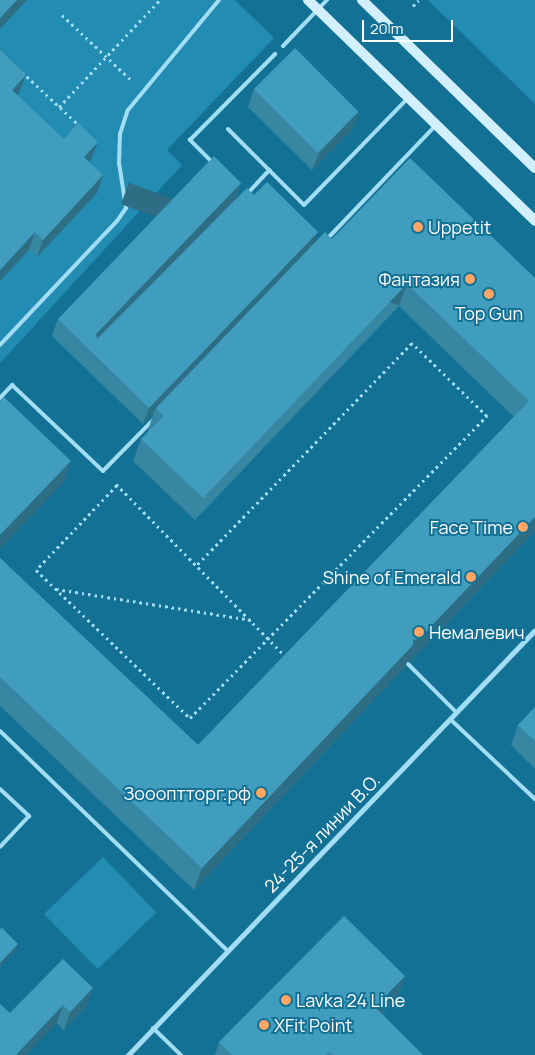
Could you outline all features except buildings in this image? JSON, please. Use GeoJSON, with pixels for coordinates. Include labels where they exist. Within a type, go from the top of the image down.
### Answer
{"type":"FeatureCollection","features":[{"type":"Feature","properties":{"kind":"main road"},"geometry":{"type":"LineString","coordinates":[[308,0],[535,221]]}},
{"type":"Feature","properties":{"kind":"main road"},"geometry":{"type":"LineString","coordinates":[[362,0],[535,168]]}},
{"type":"Feature","properties":{"kind":"street","name":"24-25-я линии В.О."},"geometry":{"type":"LineString","coordinates":[[128,1055],[535,630]]}},
{"type":"Feature","properties":{"kind":"lane"},"geometry":{"type":"LineString","coordinates":[[0,345],[126,208],[120,134],[128,110],[219,0]]}},
{"type":"Feature","properties":{"kind":"lane"},"geometry":{"type":"LineString","coordinates":[[283,46],[327,0]]}},
{"type":"Feature","properties":{"kind":"lane"},"geometry":{"type":"LineString","coordinates":[[219,169],[190,140],[274,54]]}},
{"type":"Feature","properties":{"kind":"lane"},"geometry":{"type":"LineString","coordinates":[[228,129],[304,205],[408,98]]}},
{"type":"Feature","properties":{"kind":"lane"},"geometry":{"type":"LineString","coordinates":[[324,242],[437,125]]}},
{"type":"Feature","properties":{"kind":"lane"},"geometry":{"type":"LineString","coordinates":[[238,202],[270,170]]}},
{"type":"Feature","properties":{"kind":"lane"},"geometry":{"type":"LineString","coordinates":[[238,189],[245,195]]}},
{"type":"Feature","properties":{"kind":"lane"},"geometry":{"type":"LineString","coordinates":[[0,398],[12,385],[103,471],[158,414]]}},
{"type":"Feature","properties":{"kind":"lane"},"geometry":{"type":"LineString","coordinates":[[408,664],[456,712]]}},
{"type":"Feature","properties":{"kind":"lane"},"geometry":{"type":"LineString","coordinates":[[450,719],[535,799]]}},
{"type":"Feature","properties":{"kind":"lane"},"geometry":{"type":"LineString","coordinates":[[0,731],[228,951]]}},
{"type":"Feature","properties":{"kind":"lane"},"geometry":{"type":"LineString","coordinates":[[0,789],[29,816],[0,847]]}},
{"type":"Feature","properties":{"kind":"lane"},"geometry":{"type":"LineString","coordinates":[[153,1028],[182,1055]]}},
{"type":"Feature","properties":{"kind":"path"},"geometry":{"type":"LineString","coordinates":[[59,107],[160,0]]}},
{"type":"Feature","properties":{"kind":"path"},"geometry":{"type":"LineString","coordinates":[[413,6],[419,0]]}},
{"type":"Feature","properties":{"kind":"path"},"geometry":{"type":"LineString","coordinates":[[62,15],[144,92]]}},
{"type":"Feature","properties":{"kind":"path"},"geometry":{"type":"LineString","coordinates":[[16,66],[86,132]]}},
{"type":"Feature","properties":{"kind":"path"},"geometry":{"type":"LineString","coordinates":[[117,485],[36,570],[190,718],[486,416],[412,343],[197,565]]}},
{"type":"Feature","properties":{"kind":"path"},"geometry":{"type":"LineString","coordinates":[[103,471],[253,620],[294,666]]}},
{"type":"Feature","properties":{"kind":"path"},"geometry":{"type":"LineString","coordinates":[[55,589],[253,620]]}},
{"type":"Feature","properties":{"kind":"shaded area"},"geometry":{"type":"Polygon","coordinates":[[[0,0],[235,0],[274,38],[167,150],[182,165],[0,363],[0,0]]]}},
{"type":"Feature","properties":{"kind":"shaded area"},"geometry":{"type":"Polygon","coordinates":[[[428,0],[535,0],[535,104],[428,0]]]}},
{"type":"Feature","properties":{"kind":"shaded area"},"geometry":{"type":"Polygon","coordinates":[[[103,857],[156,912],[98,969],[44,914],[103,857]]]}},
{"type":"Feature","properties":{"kind":"place","name":"Uppetit"},"geometry":{"type":"Point","coordinates":[418,227]}},
{"type":"Feature","properties":{"kind":"place","name":"Фантазия"},"geometry":{"type":"Point","coordinates":[470,279]}},
{"type":"Feature","properties":{"kind":"place","name":"Top Gun"},"geometry":{"type":"Point","coordinates":[489,294]}},
{"type":"Feature","properties":{"kind":"place","name":"Face Time"},"geometry":{"type":"Point","coordinates":[523,527]}},
{"type":"Feature","properties":{"kind":"place","name":"Shine of Emerald"},"geometry":{"type":"Point","coordinates":[471,577]}},
{"type":"Feature","properties":{"kind":"place","name":"Немалевич"},"geometry":{"type":"Point","coordinates":[419,632]}},
{"type":"Feature","properties":{"kind":"place","name":"Зоооптторг.рф"},"geometry":{"type":"Point","coordinates":[261,793]}},
{"type":"Feature","properties":{"kind":"place","name":"Lavka 24 Line"},"geometry":{"type":"Point","coordinates":[286,1000]}},
{"type":"Feature","properties":{"kind":"place","name":"XFit Point"},"geometry":{"type":"Point","coordinates":[264,1025]}}]}
